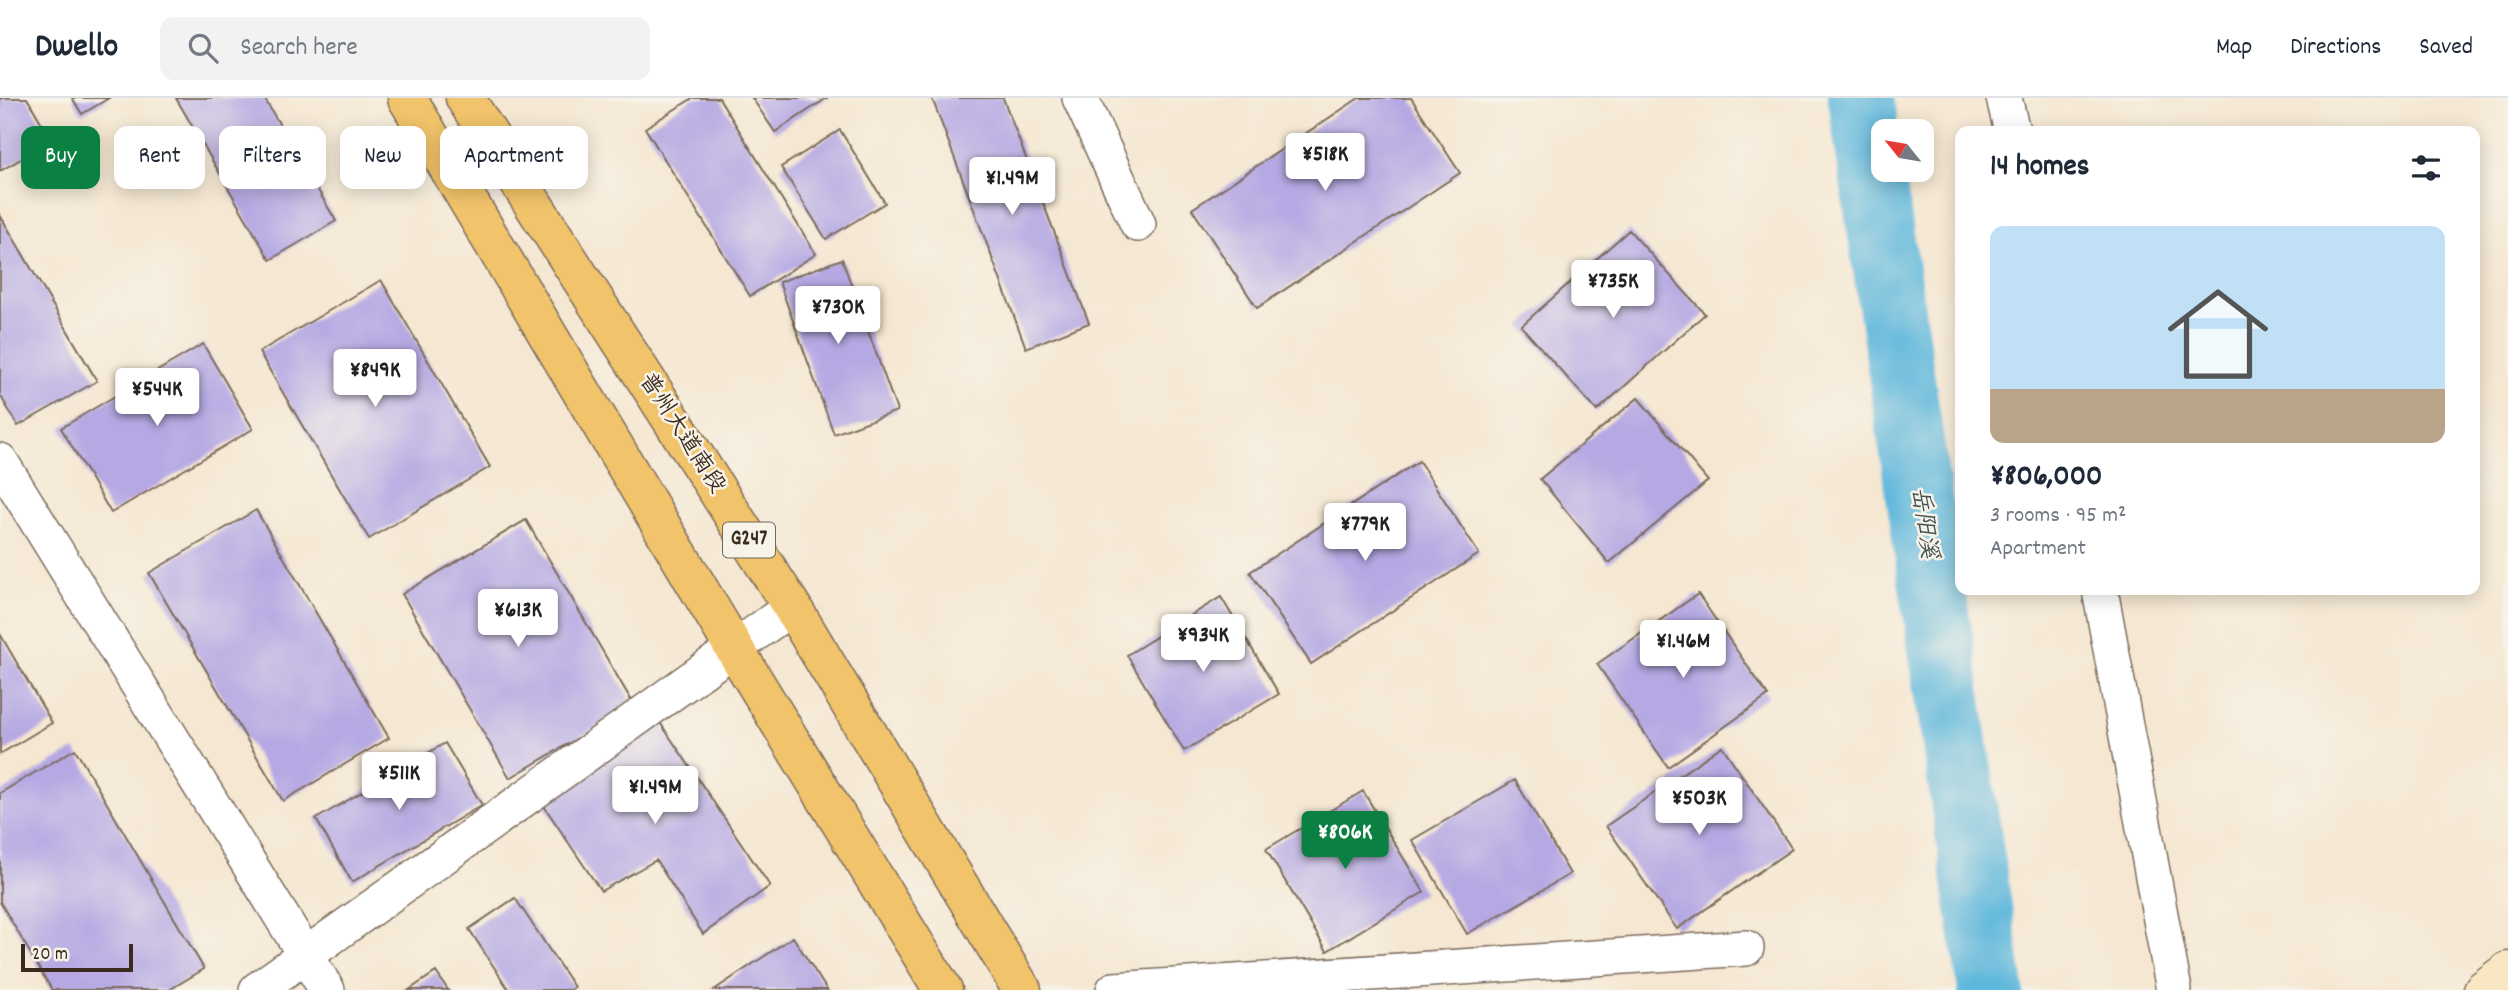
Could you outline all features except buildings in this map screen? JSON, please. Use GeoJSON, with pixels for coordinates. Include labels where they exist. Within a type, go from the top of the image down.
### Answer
{"type":"FeatureCollection","features":[{"type":"Feature","properties":{"kind":"highway"},"geometry":{"type":"LineString","coordinates":[[407,98],[734,648],[943,990]]}},
{"type":"Feature","properties":{"kind":"highway","name":"普州大道南段"},"geometry":{"type":"LineString","coordinates":[[465,98],[792,607],[1021,990]]}},
{"type":"Feature","properties":{"kind":"street"},"geometry":{"type":"LineString","coordinates":[[1080,98],[1138,224]]}},
{"type":"Feature","properties":{"kind":"street"},"geometry":{"type":"LineString","coordinates":[[2004,98],[2011,126]]}},
{"type":"Feature","properties":{"kind":"street"},"geometry":{"type":"LineString","coordinates":[[0,461],[327,990]]}},
{"type":"Feature","properties":{"kind":"street"},"geometry":{"type":"LineString","coordinates":[[2101,595],[2174,990]]}},
{"type":"Feature","properties":{"kind":"street"},"geometry":{"type":"LineString","coordinates":[[257,990],[792,607]]}},
{"type":"Feature","properties":{"kind":"street"},"geometry":{"type":"LineString","coordinates":[[1114,990],[1746,948]]}},
{"type":"Feature","properties":{"kind":"street"},"geometry":{"type":"LineString","coordinates":[[2483,990],[2508,971]]}},
{"type":"Feature","properties":{"kind":"waterway","name":"岳阳溪"},"geometry":{"type":"LineString","coordinates":[[1861,98],[1991,990]]}}]}
